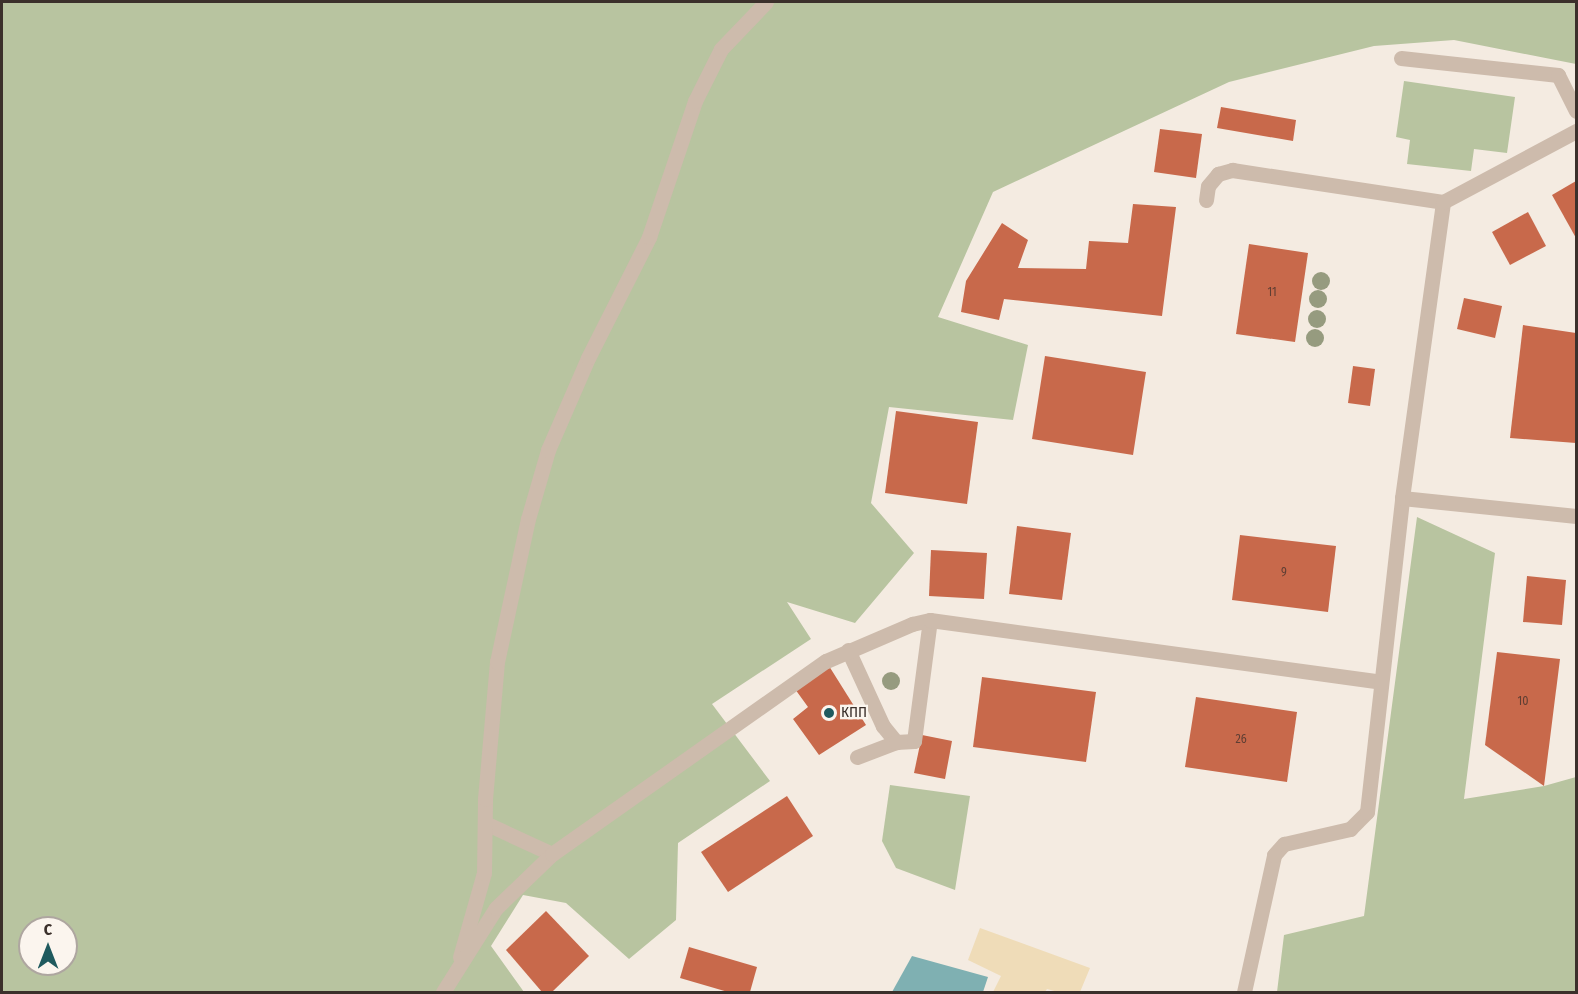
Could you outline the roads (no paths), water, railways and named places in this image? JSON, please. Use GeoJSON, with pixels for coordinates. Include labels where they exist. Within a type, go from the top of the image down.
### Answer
{"type":"FeatureCollection","features":[{"type":"Feature","properties":{"kind":"street"},"geometry":{"type":"LineString","coordinates":[[456,972],[484,873],[485,823],[497,662],[528,519],[548,450],[588,358],[649,237],[695,102],[721,49],[766,2]]}},
{"type":"Feature","properties":{"kind":"street"},"geometry":{"type":"LineString","coordinates":[[1401,58],[1558,75],[1576,111]]}},
{"type":"Feature","properties":{"kind":"street"},"geometry":{"type":"LineString","coordinates":[[1206,200],[1208,186],[1218,174],[1232,170],[1271,182],[1443,202],[1576,131]]}},
{"type":"Feature","properties":{"kind":"street"},"geometry":{"type":"LineString","coordinates":[[1244,993],[1274,855],[1284,844],[1350,828],[1367,812],[1402,498],[1443,202]]}},
{"type":"Feature","properties":{"kind":"street"},"geometry":{"type":"LineString","coordinates":[[1402,498],[1576,516]]}},
{"type":"Feature","properties":{"kind":"street"},"geometry":{"type":"LineString","coordinates":[[443,993],[496,908],[552,854],[826,661],[912,624],[930,620],[1381,682]]}},
{"type":"Feature","properties":{"kind":"street"},"geometry":{"type":"LineString","coordinates":[[857,757],[896,742],[914,741],[930,620]]}},
{"type":"Feature","properties":{"kind":"street"},"geometry":{"type":"LineString","coordinates":[[848,650],[883,726],[896,742]]}},
{"type":"Feature","properties":{"kind":"street"},"geometry":{"type":"LineString","coordinates":[[485,823],[552,854]]}},
{"type":"Feature","properties":{"kind":"water"},"geometry":{"type":"Polygon","coordinates":[[[912,956],[988,977],[983,992],[892,992],[912,956]]]}},
{"type":"Feature","properties":{"kind":"place","name":"КПП"},"geometry":{"type":"Point","coordinates":[829,713]}}]}
